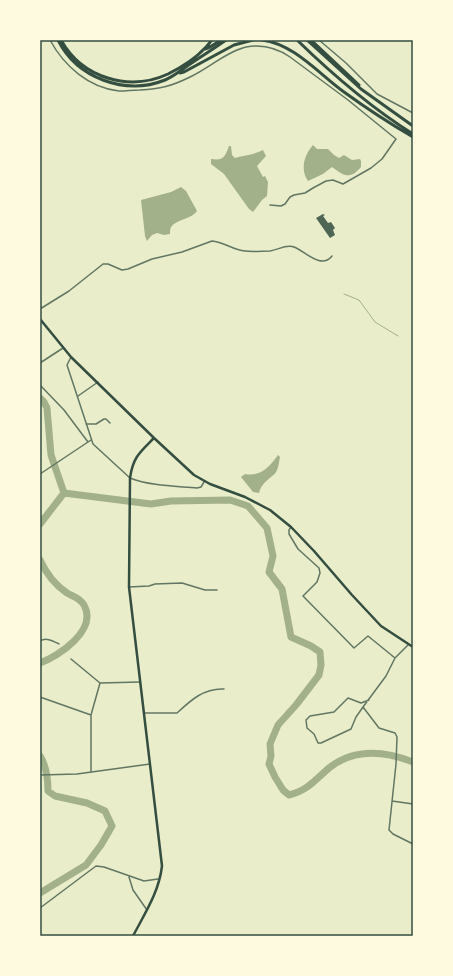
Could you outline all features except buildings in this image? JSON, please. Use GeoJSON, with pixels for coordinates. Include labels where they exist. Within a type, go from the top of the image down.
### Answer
{"type":"FeatureCollection","features":[{"type":"Feature","properties":{"kind":"highway"},"geometry":{"type":"LineString","coordinates":[[58,40],[65,52],[78,65],[94,76],[109,82],[124,85],[150,84],[165,80],[190,69],[237,44],[252,40]]}},
{"type":"Feature","properties":{"kind":"highway"},"geometry":{"type":"LineString","coordinates":[[62,40],[73,56],[88,69],[108,78],[127,82],[146,81],[166,74],[187,62],[205,48],[212,40]]}},
{"type":"Feature","properties":{"kind":"highway"},"geometry":{"type":"LineString","coordinates":[[205,48],[210,47],[221,40]]}},
{"type":"Feature","properties":{"kind":"highway"},"geometry":{"type":"LineString","coordinates":[[180,73],[182,70],[226,40]]}},
{"type":"Feature","properties":{"kind":"highway"},"geometry":{"type":"LineString","coordinates":[[262,40],[276,43],[288,49],[345,93],[413,137]]}},
{"type":"Feature","properties":{"kind":"highway"},"geometry":{"type":"LineString","coordinates":[[297,40],[327,69],[360,97],[413,134]]}},
{"type":"Feature","properties":{"kind":"highway"},"geometry":{"type":"LineString","coordinates":[[307,40],[345,76],[366,93],[413,126]]}},
{"type":"Feature","properties":{"kind":"highway"},"geometry":{"type":"LineString","coordinates":[[311,40],[366,93]]}},
{"type":"Feature","properties":{"kind":"main road"},"geometry":{"type":"LineString","coordinates":[[40,319],[63,348],[154,438],[194,475],[204,481],[245,497],[270,510],[291,527],[381,626],[413,647]]}},
{"type":"Feature","properties":{"kind":"main road"},"geometry":{"type":"LineString","coordinates":[[133,936],[154,897],[160,879],[161,860],[129,587],[130,478],[132,464],[136,457],[154,438]]}},
{"type":"Feature","properties":{"kind":"street"},"geometry":{"type":"LineString","coordinates":[[50,40],[66,63],[80,75],[102,87],[120,91],[157,89],[171,85],[197,74],[233,52],[244,48],[259,46],[275,49],[290,57],[396,139],[382,159],[371,168],[343,184],[333,180],[326,181],[305,194],[294,194],[285,204],[281,206],[270,206]]}},
{"type":"Feature","properties":{"kind":"street"},"geometry":{"type":"LineString","coordinates":[[319,40],[377,94],[413,113]]}},
{"type":"Feature","properties":{"kind":"street"},"geometry":{"type":"LineString","coordinates":[[40,309],[69,291],[103,264],[108,264],[122,270],[128,269],[152,259],[182,252],[212,241],[237,250],[246,251],[270,251],[292,246],[320,261],[328,260],[332,256]]}},
{"type":"Feature","properties":{"kind":"street"},"geometry":{"type":"LineString","coordinates":[[40,363],[63,348]]}},
{"type":"Feature","properties":{"kind":"street"},"geometry":{"type":"LineString","coordinates":[[72,357],[67,365],[93,444],[130,478],[155,484],[197,488],[201,487],[204,481]]}},
{"type":"Feature","properties":{"kind":"street"},"geometry":{"type":"LineString","coordinates":[[78,397],[98,382]]}},
{"type":"Feature","properties":{"kind":"street"},"geometry":{"type":"LineString","coordinates":[[40,385],[64,410],[88,442]]}},
{"type":"Feature","properties":{"kind":"street"},"geometry":{"type":"LineString","coordinates":[[86,424],[96,424],[104,419],[110,423]]}},
{"type":"Feature","properties":{"kind":"street"},"geometry":{"type":"LineString","coordinates":[[41,474],[91,440]]}},
{"type":"Feature","properties":{"kind":"street"},"geometry":{"type":"LineString","coordinates":[[291,527],[289,534],[298,549],[318,568],[320,573],[317,582],[303,596],[354,648],[368,636],[395,658]]}},
{"type":"Feature","properties":{"kind":"street"},"geometry":{"type":"LineString","coordinates":[[129,587],[182,583],[205,590],[217,590]]}},
{"type":"Feature","properties":{"kind":"street"},"geometry":{"type":"LineString","coordinates":[[40,641],[42,639],[48,639],[59,644]]}},
{"type":"Feature","properties":{"kind":"street"},"geometry":{"type":"LineString","coordinates":[[369,700],[366,700],[361,704],[348,698],[334,712],[310,716],[306,720],[307,728],[314,734],[318,743],[351,728],[356,717],[369,700],[386,676],[395,658],[408,645]]}},
{"type":"Feature","properties":{"kind":"street"},"geometry":{"type":"LineString","coordinates":[[71,658],[100,683],[140,682]]}},
{"type":"Feature","properties":{"kind":"street"},"geometry":{"type":"LineString","coordinates":[[91,771],[91,715],[100,683]]}},
{"type":"Feature","properties":{"kind":"street"},"geometry":{"type":"LineString","coordinates":[[144,713],[177,713],[195,697],[216,688],[224,689]]}},
{"type":"Feature","properties":{"kind":"street"},"geometry":{"type":"LineString","coordinates":[[40,697],[91,715]]}},
{"type":"Feature","properties":{"kind":"street"},"geometry":{"type":"LineString","coordinates":[[363,707],[379,728],[396,733],[396,764],[389,830],[413,844]]}},
{"type":"Feature","properties":{"kind":"street"},"geometry":{"type":"LineString","coordinates":[[40,775],[150,764]]}},
{"type":"Feature","properties":{"kind":"street"},"geometry":{"type":"LineString","coordinates":[[392,801],[413,804]]}},
{"type":"Feature","properties":{"kind":"street"},"geometry":{"type":"LineString","coordinates":[[40,908],[96,866],[144,881],[160,879]]}},
{"type":"Feature","properties":{"kind":"street"},"geometry":{"type":"LineString","coordinates":[[129,877],[133,890],[147,910]]}},
{"type":"Feature","properties":{"kind":"shaded area"},"geometry":{"type":"Polygon","coordinates":[[[313,145],[317,149],[328,149],[339,158],[344,155],[352,160],[360,159],[361,167],[354,174],[347,175],[340,173],[332,167],[323,174],[308,181],[304,172],[304,163],[307,153],[313,145]]]}},
{"type":"Feature","properties":{"kind":"shaded area"},"geometry":{"type":"Polygon","coordinates":[[[229,146],[231,146],[232,155],[235,158],[263,150],[266,156],[257,166],[263,177],[265,176],[268,182],[267,196],[253,212],[249,209],[224,174],[211,164],[211,159],[221,159],[223,157],[229,146]]]}},
{"type":"Feature","properties":{"kind":"shaded area"},"geometry":{"type":"Polygon","coordinates":[[[181,187],[186,191],[197,211],[192,216],[174,224],[171,228],[170,234],[164,235],[157,233],[152,235],[147,241],[145,236],[141,200],[171,192],[181,187]]]}},
{"type":"Feature","properties":{"kind":"shaded area"},"geometry":{"type":"Polygon","coordinates":[[[278,455],[280,457],[276,473],[263,485],[259,493],[253,492],[241,477],[245,474],[256,474],[264,470],[278,455]]]}},
{"type":"Feature","properties":{"kind":"waterway"},"geometry":{"type":"LineString","coordinates":[[344,294],[359,300],[375,322],[398,336]]}},
{"type":"Feature","properties":{"kind":"waterway"},"geometry":{"type":"LineString","coordinates":[[40,398],[47,408],[51,455],[64,493]]}},
{"type":"Feature","properties":{"kind":"waterway"},"geometry":{"type":"LineString","coordinates":[[64,493],[151,504],[171,501],[230,500],[248,506],[267,528],[273,556],[269,572],[282,589],[291,637],[320,652],[321,665],[319,675],[296,705],[278,725],[270,744],[271,756],[269,764],[283,790],[289,795],[301,791],[329,768],[349,757],[359,754],[370,753],[392,755],[413,762]]}},
{"type":"Feature","properties":{"kind":"waterway"},"geometry":{"type":"LineString","coordinates":[[40,524],[64,493]]}},
{"type":"Feature","properties":{"kind":"waterway"},"geometry":{"type":"LineString","coordinates":[[40,560],[45,570],[55,582],[67,593],[79,599],[84,605],[87,614],[86,624],[74,641],[48,660],[40,663]]}},
{"type":"Feature","properties":{"kind":"waterway"},"geometry":{"type":"LineString","coordinates":[[40,756],[47,773],[48,791],[55,796],[87,803],[105,811],[112,826],[101,845],[86,865],[40,893]]}}]}
